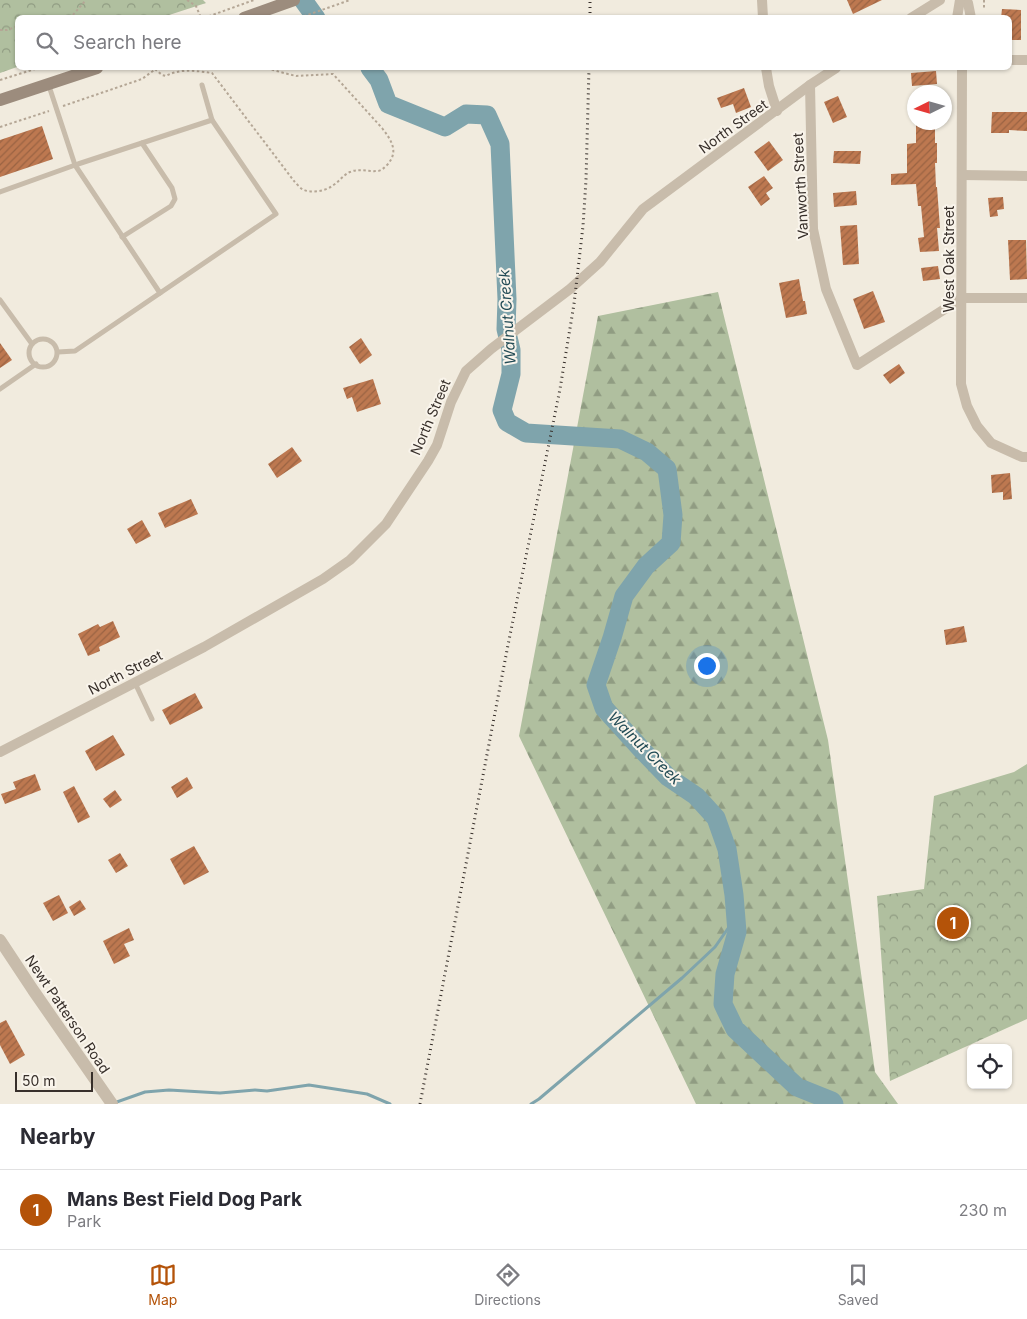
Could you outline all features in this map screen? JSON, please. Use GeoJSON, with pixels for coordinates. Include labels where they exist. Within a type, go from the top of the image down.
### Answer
{"type":"FeatureCollection","features":[{"type":"Feature","properties":{"kind":"main road"},"geometry":{"type":"LineString","coordinates":[[252,15],[294,0]]}},
{"type":"Feature","properties":{"kind":"main road"},"geometry":{"type":"LineString","coordinates":[[0,100],[91,70]]}},
{"type":"Feature","properties":{"kind":"street"},"geometry":{"type":"LineString","coordinates":[[762,0],[763,15]]}},
{"type":"Feature","properties":{"kind":"street"},"geometry":{"type":"LineString","coordinates":[[915,15],[940,0]]}},
{"type":"Feature","properties":{"kind":"street"},"geometry":{"type":"LineString","coordinates":[[958,15],[960,0]]}},
{"type":"Feature","properties":{"kind":"street"},"geometry":{"type":"LineString","coordinates":[[966,0],[970,15]]}},
{"type":"Feature","properties":{"kind":"street"},"geometry":{"type":"LineString","coordinates":[[1012,60],[1027,60]]}},
{"type":"Feature","properties":{"kind":"street"},"geometry":{"type":"LineString","coordinates":[[766,70],[777,111]]}},
{"type":"Feature","properties":{"kind":"street","name":"North Street"},"geometry":{"type":"LineString","coordinates":[[0,752],[204,647],[323,579],[350,560],[386,524],[428,461],[437,445],[451,402],[466,371],[570,289],[600,262],[643,209],[833,70]]}},
{"type":"Feature","properties":{"kind":"street","name":"West Oak Street"},"geometry":{"type":"LineString","coordinates":[[962,70],[961,384],[966,406],[977,426],[991,443],[1022,457],[1027,457]]}},
{"type":"Feature","properties":{"kind":"street","name":"Vanworth Street"},"geometry":{"type":"LineString","coordinates":[[810,85],[813,229],[826,289],[857,365],[962,298]]}},
{"type":"Feature","properties":{"kind":"street"},"geometry":{"type":"LineString","coordinates":[[962,175],[1027,176]]}},
{"type":"Feature","properties":{"kind":"street"},"geometry":{"type":"LineString","coordinates":[[962,298],[1027,298]]}},
{"type":"Feature","properties":{"kind":"street","name":"Newt Patterson Road"},"geometry":{"type":"LineString","coordinates":[[0,940],[112,1104]]}},
{"type":"Feature","properties":{"kind":"lane"},"geometry":{"type":"LineString","coordinates":[[48,84],[75,165],[160,293]]}},
{"type":"Feature","properties":{"kind":"lane"},"geometry":{"type":"LineString","coordinates":[[58,352],[75,351],[276,214],[212,120],[202,85]]}},
{"type":"Feature","properties":{"kind":"lane"},"geometry":{"type":"LineString","coordinates":[[0,192],[212,120]]}},
{"type":"Feature","properties":{"kind":"lane"},"geometry":{"type":"LineString","coordinates":[[122,237],[171,206],[175,199],[172,188],[142,144]]}},
{"type":"Feature","properties":{"kind":"lane"},"geometry":{"type":"LineString","coordinates":[[0,300],[32,344]]}},
{"type":"Feature","properties":{"kind":"lane"},"geometry":{"type":"LineString","coordinates":[[39,339],[48,339],[55,344],[58,352],[55,360],[49,366],[44,367],[32,362],[29,353],[32,344],[39,339]]}},
{"type":"Feature","properties":{"kind":"lane"},"geometry":{"type":"LineString","coordinates":[[0,389],[36,364]]}},
{"type":"Feature","properties":{"kind":"lane"},"geometry":{"type":"LineString","coordinates":[[134,682],[152,718]]}},
{"type":"Feature","properties":{"kind":"path"},"geometry":{"type":"LineString","coordinates":[[73,15],[86,0]]}},
{"type":"Feature","properties":{"kind":"path"},"geometry":{"type":"LineString","coordinates":[[187,0],[196,6],[201,15]]}},
{"type":"Feature","properties":{"kind":"path"},"geometry":{"type":"LineString","coordinates":[[212,15],[254,0]]}},
{"type":"Feature","properties":{"kind":"path"},"geometry":{"type":"LineString","coordinates":[[307,15],[350,0]]}},
{"type":"Feature","properties":{"kind":"path"},"geometry":{"type":"LineString","coordinates":[[984,0],[984,9]]}},
{"type":"Feature","properties":{"kind":"path"},"geometry":{"type":"LineString","coordinates":[[0,30],[15,27]]}},
{"type":"Feature","properties":{"kind":"path"},"geometry":{"type":"LineString","coordinates":[[0,80],[32,70]]}},
{"type":"Feature","properties":{"kind":"path"},"geometry":{"type":"LineString","coordinates":[[0,127],[142,79],[153,70]]}},
{"type":"Feature","properties":{"kind":"path"},"geometry":{"type":"LineString","coordinates":[[158,70],[162,76],[173,72],[194,70],[212,73],[294,181],[303,189],[325,190],[350,172],[356,170],[379,171],[385,168],[393,158],[394,152],[389,137],[333,74],[296,76],[272,70]]}},
{"type":"Feature","properties":{"kind":"green space"},"geometry":{"type":"Polygon","coordinates":[[[0,0],[203,0],[206,3],[169,15],[15,15],[15,68],[0,73],[0,0]]]}},
{"type":"Feature","properties":{"kind":"green space"},"geometry":{"type":"Polygon","coordinates":[[[718,292],[828,740],[875,1072],[898,1104],[696,1104],[519,736],[598,316],[718,292]]]}},
{"type":"Feature","properties":{"kind":"green space"},"geometry":{"type":"Polygon","coordinates":[[[1027,764],[1027,1019],[972,1044],[967,1044],[967,1046],[890,1081],[877,896],[924,889],[934,796],[1014,772],[1027,764]]]}},
{"type":"Feature","properties":{"kind":"building"},"geometry":{"type":"Polygon","coordinates":[[[847,0],[882,0],[853,14],[847,0]]]}},
{"type":"Feature","properties":{"kind":"building"},"geometry":{"type":"Polygon","coordinates":[[[1002,9],[1021,10],[1021,40],[1012,40],[1012,15],[1001,15],[1002,9]]]}},
{"type":"Feature","properties":{"kind":"building"},"geometry":{"type":"Polygon","coordinates":[[[936,71],[937,84],[912,85],[911,73],[936,71]]]}},
{"type":"Feature","properties":{"kind":"building"},"geometry":{"type":"Polygon","coordinates":[[[744,88],[751,107],[736,113],[733,104],[721,108],[717,98],[744,88]]]}},
{"type":"Feature","properties":{"kind":"building"},"geometry":{"type":"Polygon","coordinates":[[[838,96],[847,117],[833,123],[824,102],[838,96]]]}},
{"type":"Feature","properties":{"kind":"building"},"geometry":{"type":"Polygon","coordinates":[[[992,112],[1027,112],[1027,131],[1009,130],[1009,133],[991,133],[992,112]]]}},
{"type":"Feature","properties":{"kind":"building"},"geometry":{"type":"Polygon","coordinates":[[[42,126],[53,159],[0,177],[0,140],[42,126]]]}},
{"type":"Feature","properties":{"kind":"building"},"geometry":{"type":"Polygon","coordinates":[[[916,130],[935,130],[935,143],[937,143],[937,163],[935,163],[936,187],[940,228],[937,228],[939,251],[920,252],[918,238],[924,237],[921,206],[918,206],[916,184],[891,185],[891,174],[907,173],[907,144],[916,143],[916,130]]]}},
{"type":"Feature","properties":{"kind":"building"},"geometry":{"type":"Polygon","coordinates":[[[769,141],[783,160],[768,171],[754,152],[769,141]]]}},
{"type":"Feature","properties":{"kind":"building"},"geometry":{"type":"Polygon","coordinates":[[[834,151],[861,151],[860,164],[833,163],[834,151]]]}},
{"type":"Feature","properties":{"kind":"building"},"geometry":{"type":"Polygon","coordinates":[[[764,176],[773,188],[766,193],[770,199],[761,206],[748,187],[764,176]]]}},
{"type":"Feature","properties":{"kind":"building"},"geometry":{"type":"Polygon","coordinates":[[[856,191],[857,205],[834,207],[833,193],[856,191]]]}},
{"type":"Feature","properties":{"kind":"building"},"geometry":{"type":"Polygon","coordinates":[[[1003,197],[1004,209],[997,210],[998,216],[990,217],[988,198],[1003,197]]]}},
{"type":"Feature","properties":{"kind":"building"},"geometry":{"type":"Polygon","coordinates":[[[857,225],[859,264],[843,265],[840,226],[857,225]]]}},
{"type":"Feature","properties":{"kind":"building"},"geometry":{"type":"Polygon","coordinates":[[[1008,240],[1026,240],[1027,279],[1010,280],[1008,240]]]}},
{"type":"Feature","properties":{"kind":"building"},"geometry":{"type":"Polygon","coordinates":[[[938,266],[940,279],[923,281],[921,268],[938,266]]]}},
{"type":"Feature","properties":{"kind":"building"},"geometry":{"type":"Polygon","coordinates":[[[799,279],[807,314],[786,318],[779,283],[799,279]]]}},
{"type":"Feature","properties":{"kind":"building"},"geometry":{"type":"Polygon","coordinates":[[[873,291],[885,322],[864,329],[853,299],[873,291]]]}},
{"type":"Feature","properties":{"kind":"building"},"geometry":{"type":"Polygon","coordinates":[[[361,338],[372,355],[360,364],[349,347],[361,338]]]}},
{"type":"Feature","properties":{"kind":"building"},"geometry":{"type":"Polygon","coordinates":[[[0,343],[12,360],[0,368],[0,343]]]}},
{"type":"Feature","properties":{"kind":"building"},"geometry":{"type":"Polygon","coordinates":[[[899,364],[905,373],[890,384],[883,375],[899,364]]]}},
{"type":"Feature","properties":{"kind":"building"},"geometry":{"type":"Polygon","coordinates":[[[373,379],[381,404],[357,412],[352,397],[347,399],[343,388],[373,379]]]}},
{"type":"Feature","properties":{"kind":"building"},"geometry":{"type":"Polygon","coordinates":[[[292,447],[302,461],[277,478],[268,464],[292,447]]]}},
{"type":"Feature","properties":{"kind":"building"},"geometry":{"type":"Polygon","coordinates":[[[1010,473],[1012,499],[1003,500],[1003,492],[992,493],[991,475],[1010,473]]]}},
{"type":"Feature","properties":{"kind":"building"},"geometry":{"type":"Polygon","coordinates":[[[191,499],[198,514],[165,528],[158,513],[191,499]]]}},
{"type":"Feature","properties":{"kind":"building"},"geometry":{"type":"Polygon","coordinates":[[[142,520],[151,536],[136,544],[127,529],[142,520]]]}},
{"type":"Feature","properties":{"kind":"building"},"geometry":{"type":"Polygon","coordinates":[[[113,621],[120,637],[99,647],[100,651],[88,656],[78,634],[98,624],[100,627],[113,621]]]}},
{"type":"Feature","properties":{"kind":"building"},"geometry":{"type":"Polygon","coordinates":[[[964,626],[967,642],[946,645],[944,630],[964,626]]]}},
{"type":"Feature","properties":{"kind":"building"},"geometry":{"type":"Polygon","coordinates":[[[195,693],[203,708],[170,725],[162,710],[195,693]]]}},
{"type":"Feature","properties":{"kind":"building"},"geometry":{"type":"Polygon","coordinates":[[[113,735],[125,755],[96,771],[85,751],[113,735]]]}},
{"type":"Feature","properties":{"kind":"building"},"geometry":{"type":"Polygon","coordinates":[[[35,774],[41,790],[5,804],[1,794],[16,789],[13,782],[35,774]]]}},
{"type":"Feature","properties":{"kind":"building"},"geometry":{"type":"Polygon","coordinates":[[[187,777],[193,788],[177,798],[171,787],[187,777]]]}},
{"type":"Feature","properties":{"kind":"building"},"geometry":{"type":"Polygon","coordinates":[[[74,786],[90,817],[78,823],[63,792],[74,786]]]}},
{"type":"Feature","properties":{"kind":"building"},"geometry":{"type":"Polygon","coordinates":[[[115,790],[122,800],[110,808],[103,799],[115,790]]]}},
{"type":"Feature","properties":{"kind":"building"},"geometry":{"type":"Polygon","coordinates":[[[194,846],[209,872],[184,885],[170,859],[194,846]]]}},
{"type":"Feature","properties":{"kind":"building"},"geometry":{"type":"Polygon","coordinates":[[[120,853],[128,866],[116,873],[108,860],[120,853]]]}},
{"type":"Feature","properties":{"kind":"building"},"geometry":{"type":"Polygon","coordinates":[[[59,895],[68,913],[53,921],[43,903],[59,895]]]}},
{"type":"Feature","properties":{"kind":"building"},"geometry":{"type":"Polygon","coordinates":[[[80,900],[86,909],[74,916],[69,907],[80,900]]]}},
{"type":"Feature","properties":{"kind":"building"},"geometry":{"type":"Polygon","coordinates":[[[129,928],[134,940],[124,944],[130,956],[114,964],[103,941],[129,928]]]}},
{"type":"Feature","properties":{"kind":"building"},"geometry":{"type":"Polygon","coordinates":[[[6,1020],[25,1055],[10,1064],[0,1045],[0,1023],[6,1020]]]}},
{"type":"Feature","properties":{"kind":"waterway","name":"Walnut Creek"},"geometry":{"type":"LineString","coordinates":[[303,0],[314,15]]}},
{"type":"Feature","properties":{"kind":"waterway","name":"Walnut Creek"},"geometry":{"type":"LineString","coordinates":[[372,70],[379,80],[388,104],[445,127],[466,114],[487,115],[500,144],[507,299],[506,329],[511,350],[511,374],[502,410],[507,422],[526,433],[620,439],[647,452],[667,469],[673,515],[671,543],[646,566],[624,596],[596,685],[604,708],[668,777],[696,796],[716,818],[727,849],[734,895],[737,932],[725,974],[723,1004],[735,1029],[797,1087],[832,1101],[834,1104]]}},
{"type":"Feature","properties":{"kind":"waterway"},"geometry":{"type":"LineString","coordinates":[[531,1104],[682,978],[715,947],[736,917]]}},
{"type":"Feature","properties":{"kind":"waterway"},"geometry":{"type":"LineString","coordinates":[[114,1103],[145,1092],[169,1090],[220,1093],[255,1090],[267,1091],[309,1085],[367,1094],[390,1104]]}},
{"type":"Feature","properties":{"kind":"railway"},"geometry":{"type":"LineString","coordinates":[[590,0],[590,15]]}},
{"type":"Feature","properties":{"kind":"railway"},"geometry":{"type":"LineString","coordinates":[[420,1104],[508,645],[560,389],[574,304],[586,180],[589,70]]}},
{"type":"Feature","properties":{"kind":"place","name":"Mans Best Field Dog Park"},"geometry":{"type":"Point","coordinates":[953,923]}}]}
